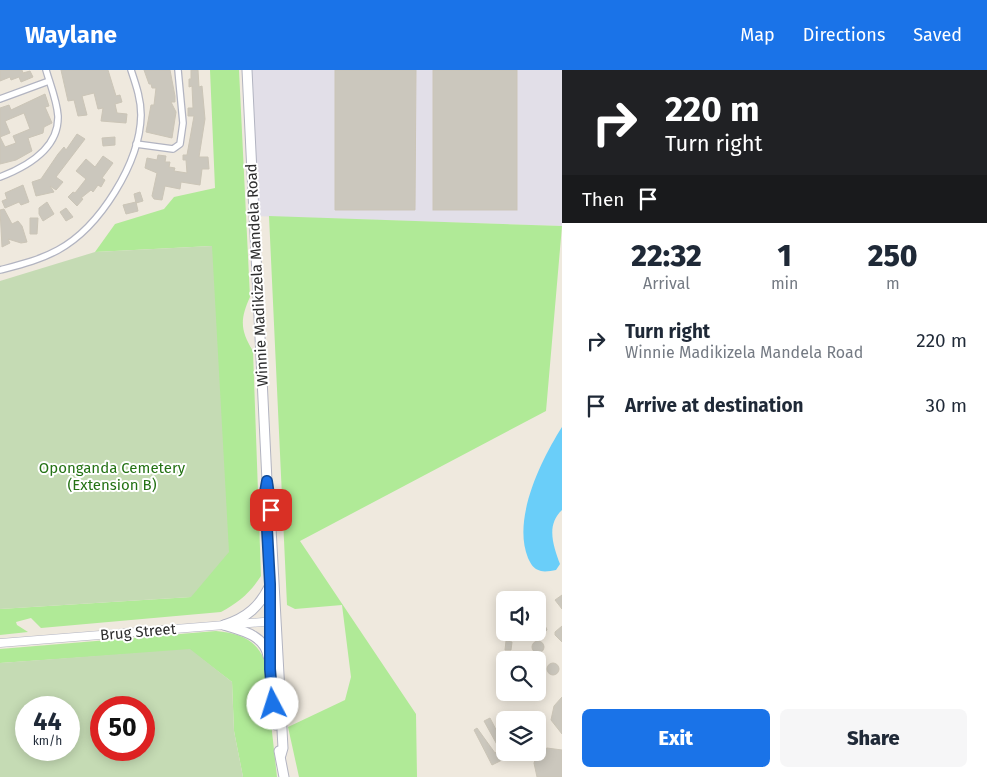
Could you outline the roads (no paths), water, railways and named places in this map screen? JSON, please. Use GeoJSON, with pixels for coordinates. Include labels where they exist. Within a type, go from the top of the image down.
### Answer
{"type":"FeatureCollection","features":[{"type":"Feature","properties":{"kind":"main road","name":"Winnie Madikizela Mandela Road"},"geometry":{"type":"LineString","coordinates":[[247,70],[267,481],[265,492],[283,748],[281,755]]}},
{"type":"Feature","properties":{"kind":"main road","name":"Winnie Madikizela Mandela Road"},"geometry":{"type":"LineString","coordinates":[[267,481],[270,491],[274,621],[270,669],[278,749],[281,755],[284,777]]}},
{"type":"Feature","properties":{"kind":"main road"},"geometry":{"type":"LineString","coordinates":[[224,625],[244,618],[263,598],[270,584]]}},
{"type":"Feature","properties":{"kind":"main road"},"geometry":{"type":"LineString","coordinates":[[224,625],[248,633],[259,640],[267,651],[270,669]]}},
{"type":"Feature","properties":{"kind":"street"},"geometry":{"type":"LineString","coordinates":[[0,177],[30,164],[50,143],[58,113],[46,70]]}},
{"type":"Feature","properties":{"kind":"street"},"geometry":{"type":"LineString","coordinates":[[0,270],[49,255],[74,239],[114,193],[130,164],[136,144],[140,105],[131,70]]}},
{"type":"Feature","properties":{"kind":"street"},"geometry":{"type":"LineString","coordinates":[[136,144],[173,149],[180,144],[183,123],[178,70]]}},
{"type":"Feature","properties":{"kind":"street"},"geometry":{"type":"LineString","coordinates":[[0,99],[49,81]]}},
{"type":"Feature","properties":{"kind":"street","name":"Brug Street"},"geometry":{"type":"LineString","coordinates":[[0,643],[274,621]]}},
{"type":"Feature","properties":{"kind":"water"},"geometry":{"type":"Polygon","coordinates":[[[562,427],[562,510],[557,516],[552,529],[553,543],[560,564],[556,570],[543,571],[534,568],[528,558],[524,543],[526,508],[538,473],[562,427]]]}},
{"type":"Feature","properties":{"kind":"park label","name":"Oponganda Cemetery (Extension B)"},"geometry":{"type":"Point","coordinates":[112,476]}}]}
